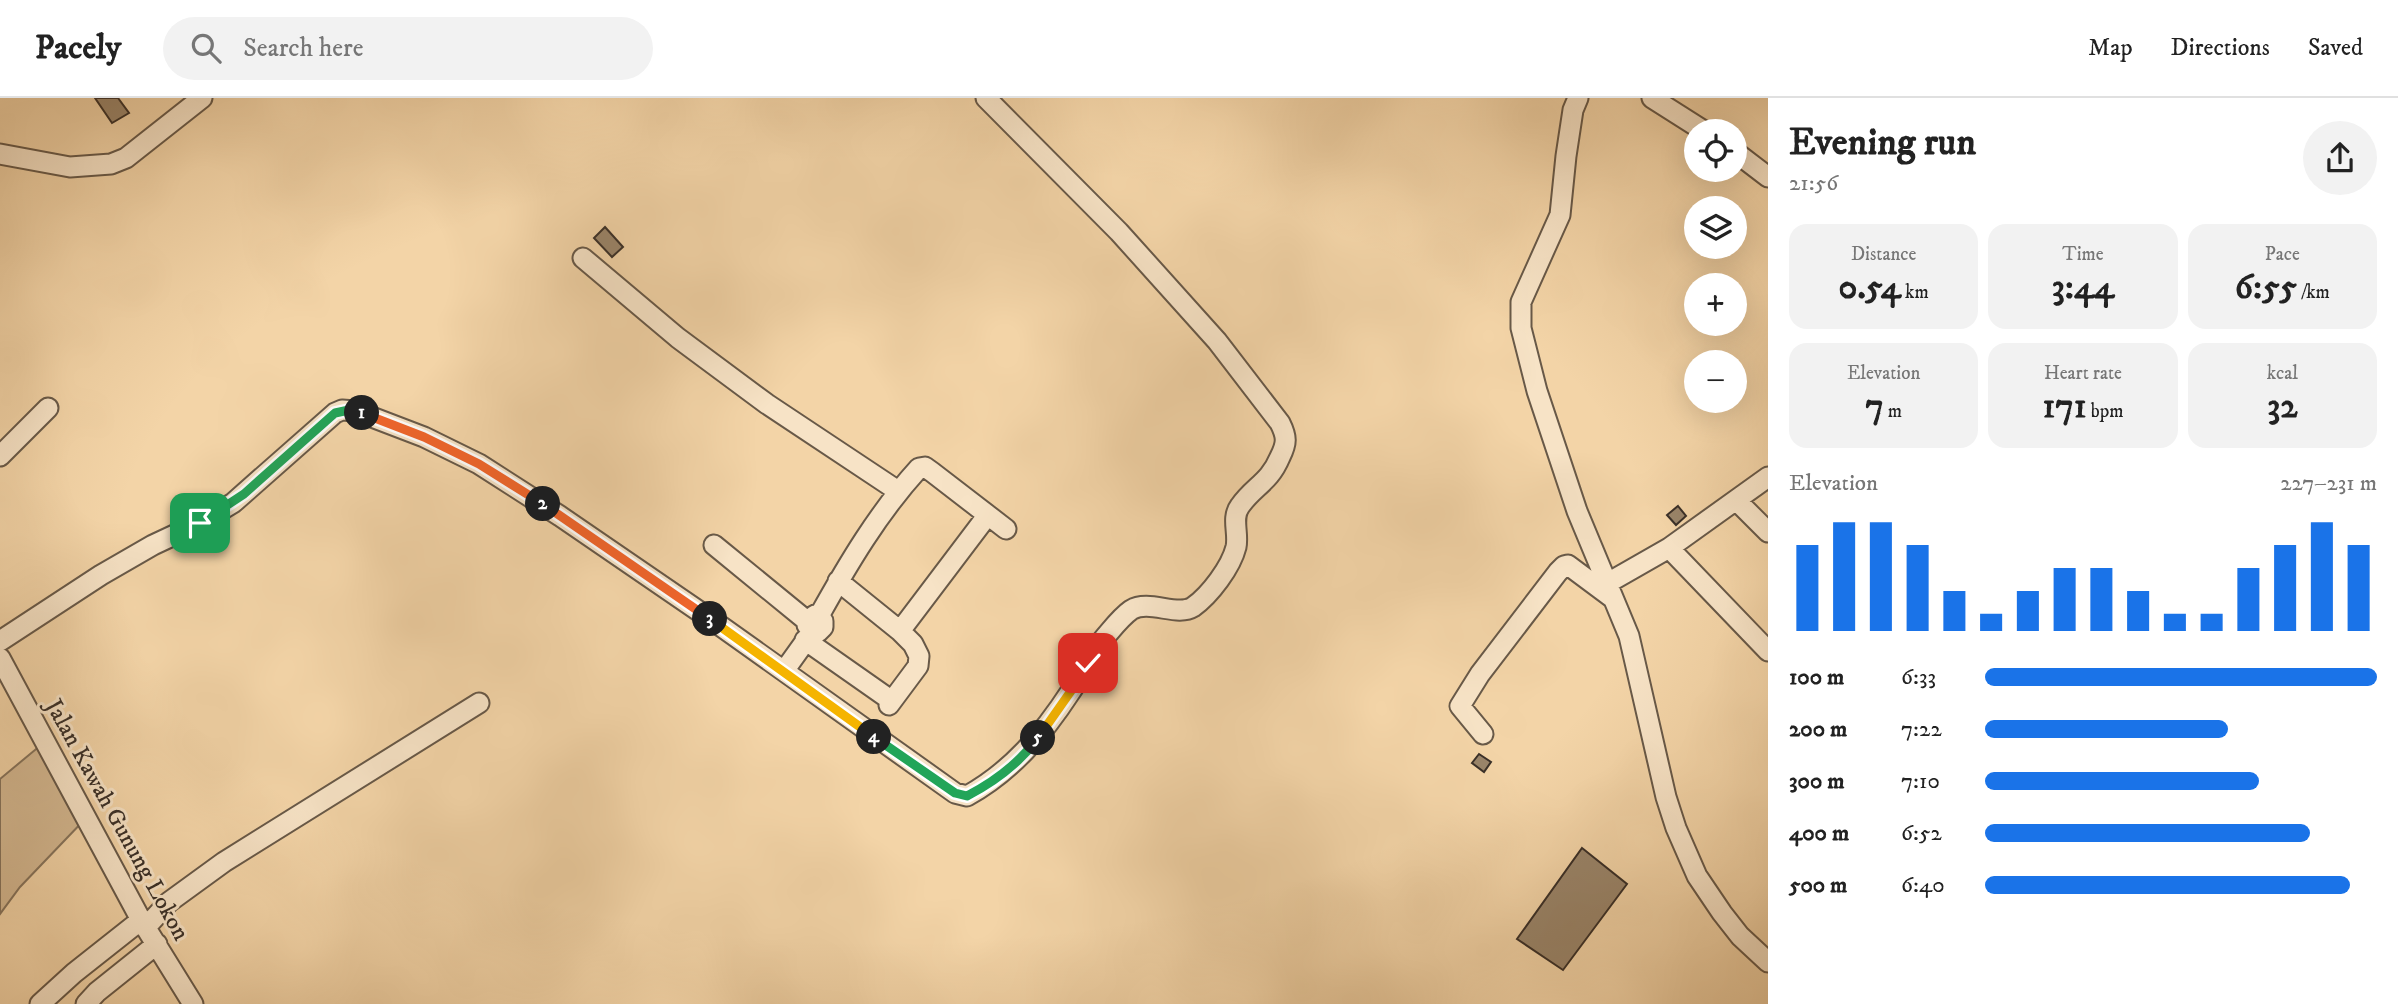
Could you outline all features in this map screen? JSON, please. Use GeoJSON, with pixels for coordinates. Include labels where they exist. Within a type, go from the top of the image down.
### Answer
{"type":"FeatureCollection","features":[{"type":"Feature","properties":{"kind":"street"},"geometry":{"type":"LineString","coordinates":[[0,154],[70,167],[111,164],[126,158],[202,98]]}},
{"type":"Feature","properties":{"kind":"street"},"geometry":{"type":"LineString","coordinates":[[0,642],[101,575],[233,503],[326,420],[335,413],[349,410],[424,437],[479,464],[560,516],[784,671],[936,781],[955,793],[967,796],[1000,775],[1029,749],[1071,691],[1102,640],[1132,609],[1153,606],[1185,611],[1194,606],[1209,590],[1228,566],[1236,548],[1235,518],[1239,506],[1273,473],[1286,445],[1287,436],[1217,341],[1119,232],[986,98]]}},
{"type":"Feature","properties":{"kind":"street"},"geometry":{"type":"LineString","coordinates":[[1578,98],[1573,110],[1560,215],[1521,302],[1520,320],[1536,391],[1577,511],[1629,636],[1666,797],[1676,828],[1697,876],[1722,913],[1740,936],[1768,962]]}},
{"type":"Feature","properties":{"kind":"street"},"geometry":{"type":"LineString","coordinates":[[1652,98],[1684,119]]}},
{"type":"Feature","properties":{"kind":"street"},"geometry":{"type":"LineString","coordinates":[[1747,161],[1768,177]]}},
{"type":"Feature","properties":{"kind":"street"},"geometry":{"type":"LineString","coordinates":[[583,258],[678,338],[767,404],[898,491]]}},
{"type":"Feature","properties":{"kind":"street"},"geometry":{"type":"LineString","coordinates":[[0,456],[48,408]]}},
{"type":"Feature","properties":{"kind":"street"},"geometry":{"type":"LineString","coordinates":[[784,671],[838,581],[898,491],[919,468],[925,467],[1006,528]]}},
{"type":"Feature","properties":{"kind":"street"},"geometry":{"type":"LineString","coordinates":[[1609,591],[1768,477]]}},
{"type":"Feature","properties":{"kind":"street"},"geometry":{"type":"LineString","coordinates":[[1736,500],[1768,532]]}},
{"type":"Feature","properties":{"kind":"street"},"geometry":{"type":"LineString","coordinates":[[900,631],[987,516]]}},
{"type":"Feature","properties":{"kind":"street"},"geometry":{"type":"LineString","coordinates":[[714,545],[811,627],[891,703],[918,666],[919,656],[913,644],[900,631],[838,581]]}},
{"type":"Feature","properties":{"kind":"street"},"geometry":{"type":"LineString","coordinates":[[1669,548],[1768,651]]}},
{"type":"Feature","properties":{"kind":"street"},"geometry":{"type":"LineString","coordinates":[[1483,734],[1460,706],[1480,674],[1558,572],[1568,565],[1609,591]]}},
{"type":"Feature","properties":{"kind":"street","name":"Jalan Kawah Gunung Lokon"},"geometry":{"type":"LineString","coordinates":[[0,658],[7,688],[193,1004]]}},
{"type":"Feature","properties":{"kind":"street"},"geometry":{"type":"LineString","coordinates":[[40,1004],[74,973],[144,924],[198,880],[479,703]]}},
{"type":"Feature","properties":{"kind":"street"},"geometry":{"type":"LineString","coordinates":[[86,1004],[156,944]]}},
{"type":"Feature","properties":{"kind":"shaded area"},"geometry":{"type":"Polygon","coordinates":[[[47,740],[87,817],[20,887],[0,914],[0,779],[47,740]]]}},
{"type":"Feature","properties":{"kind":"building"},"geometry":{"type":"Polygon","coordinates":[[[95,98],[118,98],[129,113],[112,123],[95,98]]]}},
{"type":"Feature","properties":{"kind":"building"},"geometry":{"type":"Polygon","coordinates":[[[605,227],[623,247],[612,257],[594,238],[605,227]]]}},
{"type":"Feature","properties":{"kind":"building"},"geometry":{"type":"Polygon","coordinates":[[[1678,506],[1686,516],[1676,525],[1667,515],[1678,506]]]}},
{"type":"Feature","properties":{"kind":"building"},"geometry":{"type":"Polygon","coordinates":[[[1479,754],[1491,762],[1484,772],[1472,763],[1479,754]]]}},
{"type":"Feature","properties":{"kind":"building"},"geometry":{"type":"Polygon","coordinates":[[[1582,848],[1627,884],[1563,970],[1517,939],[1582,848]]]}},
{"type":"Feature","properties":{"kind":"route"},"geometry":{"type":"LineString","coordinates":[[200,523],[233,503],[335,413],[342,410],[356,411],[424,437],[479,464],[659,584],[936,781],[955,793],[967,796],[1000,775],[1029,749],[1088,663]]}}]}
